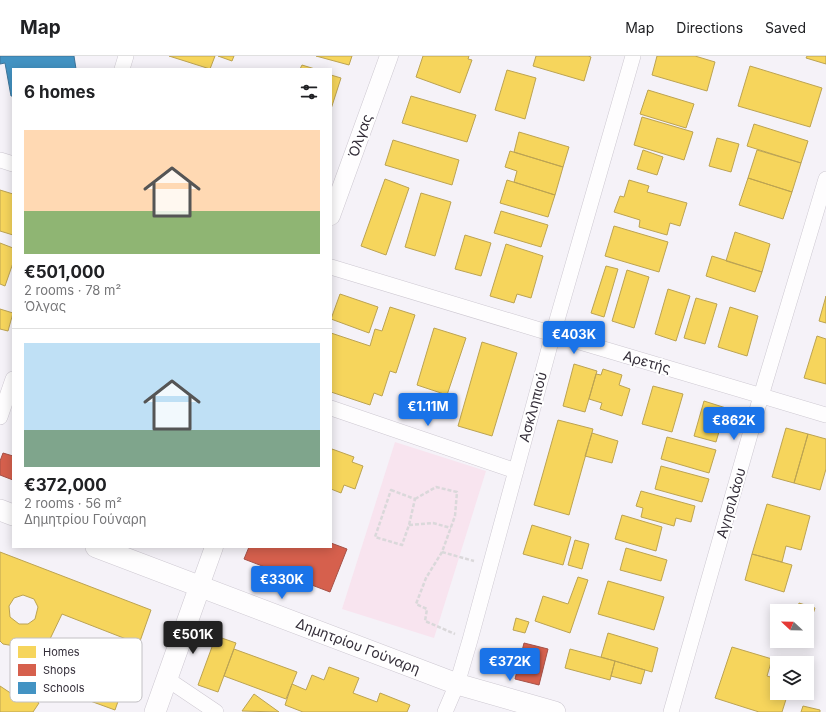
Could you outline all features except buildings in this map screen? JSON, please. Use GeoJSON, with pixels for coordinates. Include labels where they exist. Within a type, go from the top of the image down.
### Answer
{"type":"FeatureCollection","features":[{"type":"Feature","properties":{"kind":"main road"},"geometry":{"type":"LineString","coordinates":[[0,510],[12,515]]}},
{"type":"Feature","properties":{"kind":"main road","name":"Δημητρίου Γούναρη"},"geometry":{"type":"LineString","coordinates":[[99,548],[457,684],[555,712]]}},
{"type":"Feature","properties":{"kind":"main road"},"geometry":{"type":"LineString","coordinates":[[155,712],[200,586]]}},
{"type":"Feature","properties":{"kind":"street"},"geometry":{"type":"LineString","coordinates":[[122,68],[126,56]]}},
{"type":"Feature","properties":{"kind":"street","name":"Όλγας"},"geometry":{"type":"LineString","coordinates":[[332,213],[389,56]]}},
{"type":"Feature","properties":{"kind":"street","name":"Ασκληπιού"},"geometry":{"type":"LineString","coordinates":[[445,712],[457,684],[470,640],[553,334],[633,56]]}},
{"type":"Feature","properties":{"kind":"street"},"geometry":{"type":"LineString","coordinates":[[0,160],[12,164]]}},
{"type":"Feature","properties":{"kind":"street","name":"Αγησιλάου"},"geometry":{"type":"LineString","coordinates":[[671,712],[826,179]]}},
{"type":"Feature","properties":{"kind":"street","name":"Αρετής"},"geometry":{"type":"LineString","coordinates":[[332,267],[826,415]]}},
{"type":"Feature","properties":{"kind":"street"},"geometry":{"type":"LineString","coordinates":[[0,417],[12,382]]}},
{"type":"Feature","properties":{"kind":"street"},"geometry":{"type":"LineString","coordinates":[[332,408],[516,471]]}},
{"type":"Feature","properties":{"kind":"street"},"geometry":{"type":"LineString","coordinates":[[200,586],[214,548]]}},
{"type":"Feature","properties":{"kind":"street"},"geometry":{"type":"LineString","coordinates":[[166,679],[216,712]]}},
{"type":"Feature","properties":{"kind":"path"},"geometry":{"type":"LineString","coordinates":[[415,499],[391,490],[375,537],[402,545],[409,525],[415,499],[436,487],[457,492],[455,516],[451,528],[442,552],[426,578],[416,604],[427,609],[424,621],[470,640]]}},
{"type":"Feature","properties":{"kind":"path"},"geometry":{"type":"LineString","coordinates":[[409,525],[433,523],[451,528]]}},
{"type":"Feature","properties":{"kind":"path"},"geometry":{"type":"LineString","coordinates":[[442,552],[491,566]]}},
{"type":"Feature","properties":{"kind":"shaded area"},"geometry":{"type":"Polygon","coordinates":[[[395,442],[486,471],[434,638],[342,609],[395,442]]]}}]}
